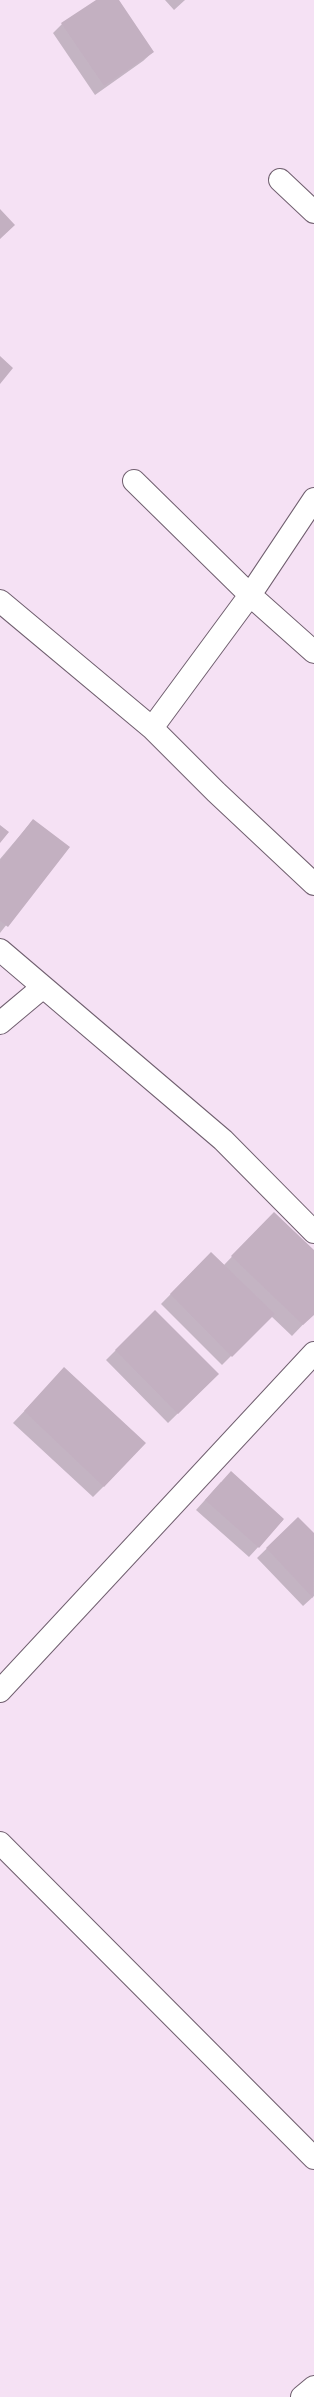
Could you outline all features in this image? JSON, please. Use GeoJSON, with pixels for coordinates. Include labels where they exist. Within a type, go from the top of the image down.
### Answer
{"type":"FeatureCollection","features":[{"type":"Feature","properties":{"kind":"street"},"geometry":{"type":"LineString","coordinates":[[280,180],[314,212]]}},
{"type":"Feature","properties":{"kind":"street"},"geometry":{"type":"LineString","coordinates":[[134,481],[250,595],[314,652]]}},
{"type":"Feature","properties":{"kind":"street"},"geometry":{"type":"LineString","coordinates":[[152,728],[250,595],[314,499]]}},
{"type":"Feature","properties":{"kind":"street"},"geometry":{"type":"LineString","coordinates":[[0,601],[152,728],[216,792],[314,884]]}},
{"type":"Feature","properties":{"kind":"street"},"geometry":{"type":"LineString","coordinates":[[0,950],[223,1140],[314,1232]]}},
{"type":"Feature","properties":{"kind":"street"},"geometry":{"type":"LineString","coordinates":[[0,1023],[43,987]]}},
{"type":"Feature","properties":{"kind":"street"},"geometry":{"type":"LineString","coordinates":[[0,1691],[314,1353]]}},
{"type":"Feature","properties":{"kind":"street"},"geometry":{"type":"LineString","coordinates":[[0,1843],[314,2158]]}},
{"type":"Feature","properties":{"kind":"street"},"geometry":{"type":"LineString","coordinates":[[302,2397],[314,2387]]}},
{"type":"Feature","properties":{"kind":"building"},"geometry":{"type":"Polygon","coordinates":[[[96,0],[119,0],[154,52],[104,86],[61,23],[96,0]]]}},
{"type":"Feature","properties":{"kind":"building"},"geometry":{"type":"Polygon","coordinates":[[[0,209],[15,225],[0,239],[0,209]]]}},
{"type":"Feature","properties":{"kind":"building"},"geometry":{"type":"Polygon","coordinates":[[[0,356],[13,368],[0,384],[0,356]]]}},
{"type":"Feature","properties":{"kind":"building"},"geometry":{"type":"Polygon","coordinates":[[[33,819],[70,847],[8,927],[0,921],[0,861],[33,819]]]}},
{"type":"Feature","properties":{"kind":"building"},"geometry":{"type":"Polygon","coordinates":[[[0,825],[9,832],[0,843],[0,825]]]}},
{"type":"Feature","properties":{"kind":"building"},"geometry":{"type":"Polygon","coordinates":[[[274,1212],[314,1250],[314,1315],[303,1325],[231,1256],[274,1212]]]}},
{"type":"Feature","properties":{"kind":"building"},"geometry":{"type":"Polygon","coordinates":[[[211,1252],[275,1314],[232,1357],[170,1294],[211,1252]]]}},
{"type":"Feature","properties":{"kind":"building"},"geometry":{"type":"Polygon","coordinates":[[[155,1310],[219,1374],[178,1414],[115,1350],[155,1310]]]}},
{"type":"Feature","properties":{"kind":"building"},"geometry":{"type":"Polygon","coordinates":[[[64,1367],[146,1443],[104,1487],[24,1411],[64,1367]]]}},
{"type":"Feature","properties":{"kind":"building"},"geometry":{"type":"Polygon","coordinates":[[[231,1471],[284,1519],[259,1548],[205,1500],[231,1471]]]}},
{"type":"Feature","properties":{"kind":"building"},"geometry":{"type":"Polygon","coordinates":[[[298,1517],[314,1533],[313,1598],[266,1548],[298,1517]]]}}]}
